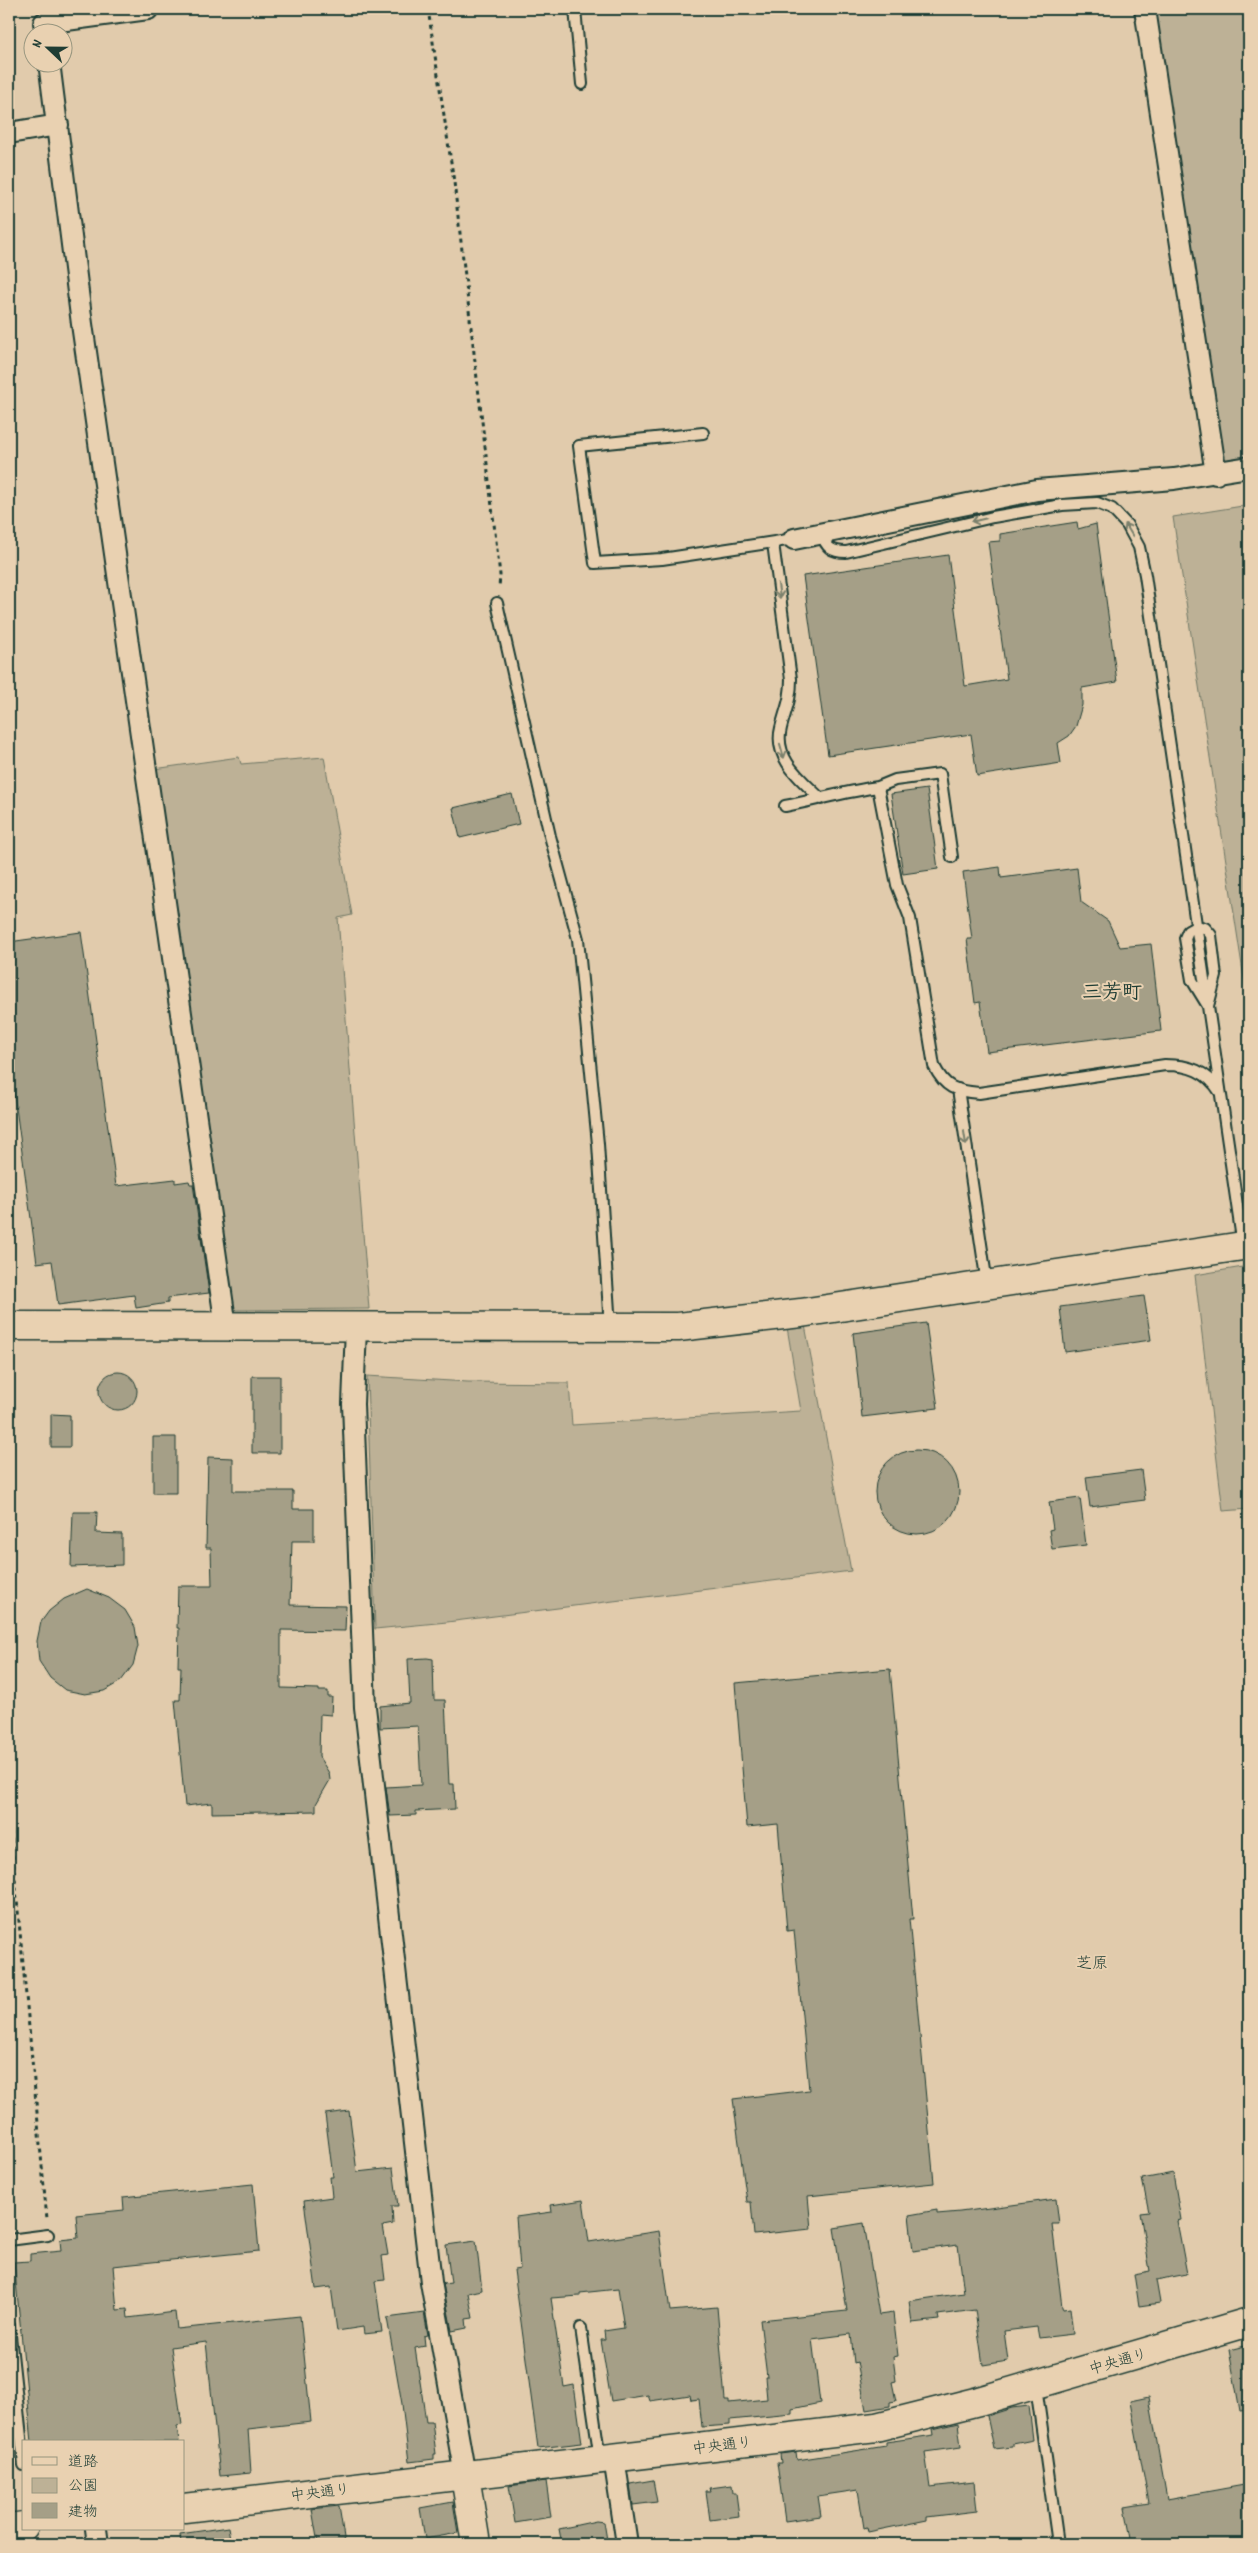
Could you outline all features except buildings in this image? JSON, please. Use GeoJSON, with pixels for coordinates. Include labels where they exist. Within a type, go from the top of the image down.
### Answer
{"type":"FeatureCollection","features":[{"type":"Feature","properties":{"kind":"street"},"geometry":{"type":"LineString","coordinates":[[43,21],[148,9]]}},
{"type":"Feature","properties":{"kind":"street"},"geometry":{"type":"LineString","coordinates":[[1145,9],[1216,474]]}},
{"type":"Feature","properties":{"kind":"street"},"geometry":{"type":"LineString","coordinates":[[50,72],[82,324],[226,1328]]}},
{"type":"Feature","properties":{"kind":"street"},"geometry":{"type":"LineString","coordinates":[[9,133],[58,125]]}},
{"type":"Feature","properties":{"kind":"street"},"geometry":{"type":"LineString","coordinates":[[794,539],[1038,490],[1216,474],[1249,467]]}},
{"type":"Feature","properties":{"kind":"street"},"geometry":{"type":"LineString","coordinates":[[9,1326],[226,1328],[610,1328],[678,1326],[801,1313],[1246,1246]]}},
{"type":"Feature","properties":{"kind":"street"},"geometry":{"type":"LineString","coordinates":[[356,1327],[353,1404],[365,1707],[430,2282],[476,2544]]}},
{"type":"Feature","properties":{"kind":"street","name":"中央通り"},"geometry":{"type":"LineString","coordinates":[[185,2508],[876,2427],[1035,2385],[1249,2322]]}},
{"type":"Feature","properties":{"kind":"street"},"geometry":{"type":"LineString","coordinates":[[607,2459],[627,2544]]}},
{"type":"Feature","properties":{"kind":"street"},"geometry":{"type":"LineString","coordinates":[[9,2528],[22,2526]]}},
{"type":"Feature","properties":{"kind":"street"},"geometry":{"type":"LineString","coordinates":[[96,2530],[98,2544]]}},
{"type":"Feature","properties":{"kind":"lane"},"geometry":{"type":"LineString","coordinates":[[575,9],[582,84]]}},
{"type":"Feature","properties":{"kind":"lane"},"geometry":{"type":"LineString","coordinates":[[703,433],[579,446],[595,563],[662,559],[794,539]]}},
{"type":"Feature","properties":{"kind":"lane"},"geometry":{"type":"LineString","coordinates":[[822,534],[829,548],[835,552],[846,552],[992,517],[1062,505],[1097,503],[1112,509],[1128,525],[1139,546],[1145,575],[1208,1006],[1246,1246]]}},
{"type":"Feature","properties":{"kind":"lane"},"geometry":{"type":"LineString","coordinates":[[772,543],[791,678],[791,698],[779,738],[781,750],[789,765],[821,799]]}},
{"type":"Feature","properties":{"kind":"lane"},"geometry":{"type":"LineString","coordinates":[[496,603],[550,836],[578,939],[598,1144],[610,1328]]}},
{"type":"Feature","properties":{"kind":"lane"},"geometry":{"type":"LineString","coordinates":[[785,806],[821,799],[848,790],[878,786],[895,780],[940,774],[952,857]]}},
{"type":"Feature","properties":{"kind":"lane"},"geometry":{"type":"LineString","coordinates":[[878,786],[897,885],[910,918],[934,1066],[941,1080],[958,1089],[979,1093],[1152,1067],[1181,1065],[1194,1068],[1205,1075],[1213,1081],[1222,1095]]}},
{"type":"Feature","properties":{"kind":"lane"},"geometry":{"type":"LineString","coordinates":[[958,1089],[987,1285]]}},
{"type":"Feature","properties":{"kind":"lane"},"geometry":{"type":"LineString","coordinates":[[9,2240],[48,2235]]}},
{"type":"Feature","properties":{"kind":"lane"},"geometry":{"type":"LineString","coordinates":[[9,2326],[22,2446]]}},
{"type":"Feature","properties":{"kind":"lane"},"geometry":{"type":"LineString","coordinates":[[581,2328],[607,2459]]}},
{"type":"Feature","properties":{"kind":"lane"},"geometry":{"type":"LineString","coordinates":[[1035,2385],[1058,2544]]}},
{"type":"Feature","properties":{"kind":"path"},"geometry":{"type":"LineString","coordinates":[[428,9],[454,182],[485,436],[500,574],[496,603]]}},
{"type":"Feature","properties":{"kind":"path"},"geometry":{"type":"LineString","coordinates":[[9,1815],[48,2235]]}},
{"type":"Feature","properties":{"kind":"green space"},"geometry":{"type":"Polygon","coordinates":[[[1153,9],[1249,9],[1249,458],[1221,463],[1153,9]]]}},
{"type":"Feature","properties":{"kind":"green space"},"geometry":{"type":"Polygon","coordinates":[[[1249,505],[1249,1011],[1173,517],[1249,505]]]}},
{"type":"Feature","properties":{"kind":"green space"},"geometry":{"type":"Polygon","coordinates":[[[239,757],[241,764],[324,757],[352,915],[338,918],[369,1309],[231,1310],[154,769],[239,757]]]}},
{"type":"Feature","properties":{"kind":"green space"},"geometry":{"type":"Polygon","coordinates":[[[1249,1266],[1249,1509],[1223,1511],[1195,1275],[1249,1266]]]}},
{"type":"Feature","properties":{"kind":"green space"},"geometry":{"type":"Polygon","coordinates":[[[805,1325],[851,1571],[447,1622],[375,1629],[367,1376],[468,1382],[569,1383],[572,1425],[801,1411],[787,1327],[805,1325]]]}},
{"type":"Feature","properties":{"kind":"district","name":"三芳町"},"geometry":{"type":"Point","coordinates":[1112,991]}},
{"type":"Feature","properties":{"kind":"district","name":"芝原"},"geometry":{"type":"Point","coordinates":[1092,1962]}}]}
